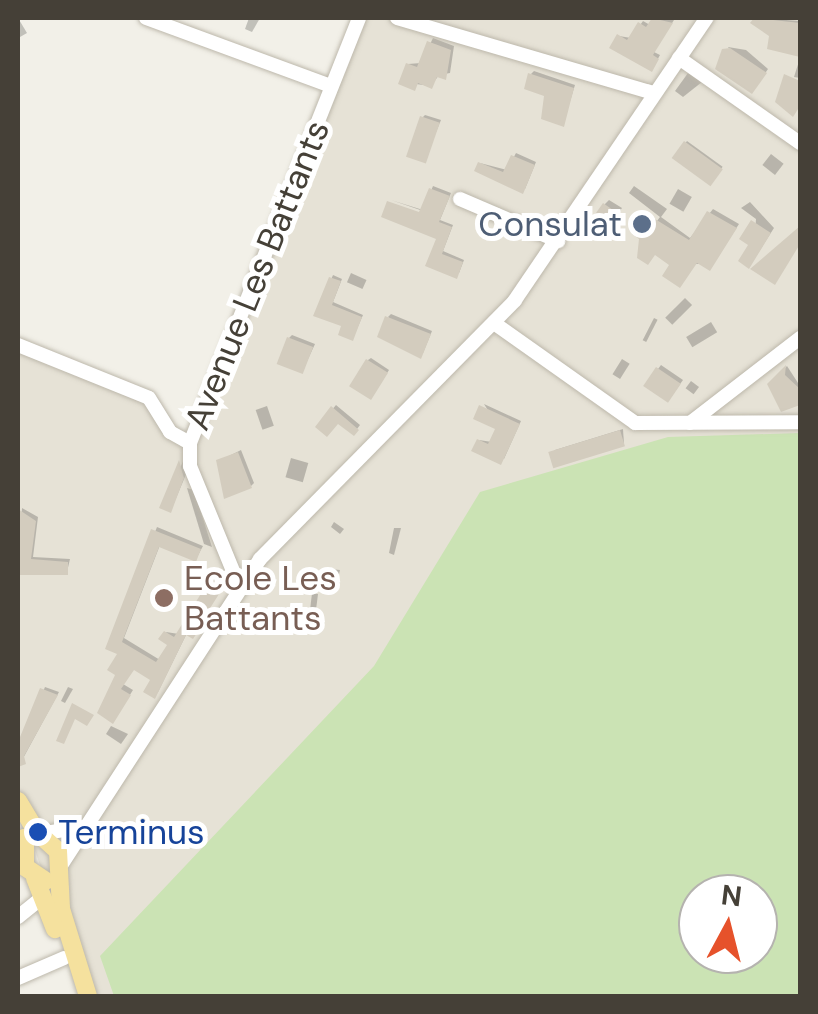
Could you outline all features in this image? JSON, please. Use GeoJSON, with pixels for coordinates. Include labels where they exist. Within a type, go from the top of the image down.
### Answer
{"type":"FeatureCollection","features":[{"type":"Feature","properties":{"kind":"main road"},"geometry":{"type":"LineString","coordinates":[[18,801],[29,836],[26,869],[44,896],[77,996]]}},
{"type":"Feature","properties":{"kind":"main road"},"geometry":{"type":"LineString","coordinates":[[18,816],[29,836],[54,844],[61,909],[88,996]]}},
{"type":"Feature","properties":{"kind":"main road"},"geometry":{"type":"LineString","coordinates":[[26,869],[48,880],[59,870]]}},
{"type":"Feature","properties":{"kind":"street"},"geometry":{"type":"LineString","coordinates":[[146,18],[332,86]]}},
{"type":"Feature","properties":{"kind":"street","name":"Avenue Les Battants"},"geometry":{"type":"LineString","coordinates":[[240,588],[190,466],[190,443],[359,18]]}},
{"type":"Feature","properties":{"kind":"street"},"geometry":{"type":"LineString","coordinates":[[398,18],[654,93]]}},
{"type":"Feature","properties":{"kind":"street"},"geometry":{"type":"LineString","coordinates":[[59,870],[82,827],[273,542],[494,324],[558,240],[707,18]]}},
{"type":"Feature","properties":{"kind":"street"},"geometry":{"type":"LineString","coordinates":[[679,58],[800,143]]}},
{"type":"Feature","properties":{"kind":"street"},"geometry":{"type":"LineString","coordinates":[[460,198],[558,240]]}},
{"type":"Feature","properties":{"kind":"street"},"geometry":{"type":"LineString","coordinates":[[494,324],[622,418],[648,425],[800,422]]}},
{"type":"Feature","properties":{"kind":"street"},"geometry":{"type":"LineString","coordinates":[[689,424],[800,338]]}},
{"type":"Feature","properties":{"kind":"street"},"geometry":{"type":"LineString","coordinates":[[18,345],[149,398],[170,432],[190,443]]}},
{"type":"Feature","properties":{"kind":"street"},"geometry":{"type":"LineString","coordinates":[[29,836],[82,827]]}},
{"type":"Feature","properties":{"kind":"street"},"geometry":{"type":"LineString","coordinates":[[18,916],[44,896]]}},
{"type":"Feature","properties":{"kind":"street"},"geometry":{"type":"LineString","coordinates":[[18,978],[64,958]]}},
{"type":"Feature","properties":{"kind":"shaded area"},"geometry":{"type":"Polygon","coordinates":[[[363,18],[800,18],[800,996],[82,996],[18,797],[18,344],[149,398],[189,442],[363,18]]]}},
{"type":"Feature","properties":{"kind":"green space"},"geometry":{"type":"Polygon","coordinates":[[[800,433],[800,996],[114,996],[100,956],[374,666],[480,492],[668,437],[800,433]]]}},
{"type":"Feature","properties":{"kind":"building"},"geometry":{"type":"Polygon","coordinates":[[[652,18],[673,23],[653,55],[659,59],[652,72],[609,48],[617,34],[627,40],[638,22],[646,27],[652,18]]]}},
{"type":"Feature","properties":{"kind":"building"},"geometry":{"type":"Polygon","coordinates":[[[754,18],[800,23],[800,57],[767,49],[769,36],[750,23],[754,18]]]}},
{"type":"Feature","properties":{"kind":"building"},"geometry":{"type":"Polygon","coordinates":[[[427,41],[451,50],[446,80],[437,77],[432,89],[418,83],[415,91],[398,84],[406,63],[417,67],[427,41]]]}},
{"type":"Feature","properties":{"kind":"building"},"geometry":{"type":"Polygon","coordinates":[[[730,48],[767,73],[752,94],[715,69],[722,49],[730,48]]]}},
{"type":"Feature","properties":{"kind":"building"},"geometry":{"type":"Polygon","coordinates":[[[528,73],[574,88],[564,127],[541,119],[544,96],[524,89],[528,73]]]}},
{"type":"Feature","properties":{"kind":"building"},"geometry":{"type":"Polygon","coordinates":[[[784,74],[800,81],[800,106],[793,117],[775,102],[784,74]]]}},
{"type":"Feature","properties":{"kind":"building"},"geometry":{"type":"Polygon","coordinates":[[[420,116],[440,123],[426,163],[406,157],[420,116]]]}},
{"type":"Feature","properties":{"kind":"building"},"geometry":{"type":"Polygon","coordinates":[[[684,141],[723,169],[710,186],[672,158],[684,141]]]}},
{"type":"Feature","properties":{"kind":"building"},"geometry":{"type":"Polygon","coordinates":[[[511,155],[535,165],[523,194],[474,171],[478,162],[503,172],[511,155]]]}},
{"type":"Feature","properties":{"kind":"building"},"geometry":{"type":"Polygon","coordinates":[[[429,188],[450,196],[439,222],[452,227],[442,254],[463,262],[457,279],[425,266],[436,239],[381,217],[387,201],[419,212],[429,188]]]}},
{"type":"Feature","properties":{"kind":"building"},"geometry":{"type":"Polygon","coordinates":[[[603,203],[619,214],[602,238],[586,227],[603,203]]]}},
{"type":"Feature","properties":{"kind":"building"},"geometry":{"type":"Polygon","coordinates":[[[707,211],[737,228],[710,271],[697,263],[680,288],[662,276],[669,265],[655,255],[648,265],[637,258],[639,239],[632,234],[638,227],[646,232],[655,219],[689,240],[707,211]]]}},
{"type":"Feature","properties":{"kind":"building"},"geometry":{"type":"Polygon","coordinates":[[[751,220],[771,233],[749,269],[738,261],[748,245],[739,239],[751,220]]]}},
{"type":"Feature","properties":{"kind":"building"},"geometry":{"type":"Polygon","coordinates":[[[800,226],[800,244],[775,285],[750,269],[800,226]]]}},
{"type":"Feature","properties":{"kind":"building"},"geometry":{"type":"Polygon","coordinates":[[[329,277],[341,281],[332,305],[362,317],[353,341],[338,335],[341,326],[313,316],[329,277]]]}},
{"type":"Feature","properties":{"kind":"building"},"geometry":{"type":"Polygon","coordinates":[[[385,316],[431,334],[421,359],[377,337],[385,316]]]}},
{"type":"Feature","properties":{"kind":"building"},"geometry":{"type":"Polygon","coordinates":[[[287,337],[313,347],[303,374],[277,364],[287,337]]]}},
{"type":"Feature","properties":{"kind":"building"},"geometry":{"type":"Polygon","coordinates":[[[366,359],[388,373],[371,400],[349,386],[366,359]]]}},
{"type":"Feature","properties":{"kind":"building"},"geometry":{"type":"Polygon","coordinates":[[[786,365],[785,375],[800,389],[800,405],[781,412],[767,384],[786,365]]]}},
{"type":"Feature","properties":{"kind":"building"},"geometry":{"type":"Polygon","coordinates":[[[656,367],[681,384],[668,403],[643,386],[656,367]]]}},
{"type":"Feature","properties":{"kind":"building"},"geometry":{"type":"Polygon","coordinates":[[[479,405],[520,424],[501,465],[471,451],[477,439],[488,444],[495,429],[473,419],[479,405]]]}},
{"type":"Feature","properties":{"kind":"building"},"geometry":{"type":"Polygon","coordinates":[[[331,406],[359,430],[354,436],[338,424],[327,437],[315,427],[331,406]]]}},
{"type":"Feature","properties":{"kind":"building"},"geometry":{"type":"Polygon","coordinates":[[[620,430],[625,446],[553,468],[548,452],[620,430]]]}},
{"type":"Feature","properties":{"kind":"building"},"geometry":{"type":"Polygon","coordinates":[[[238,452],[252,488],[224,499],[216,460],[238,452]]]}},
{"type":"Feature","properties":{"kind":"building"},"geometry":{"type":"Polygon","coordinates":[[[179,460],[184,478],[171,513],[159,508],[179,460]]]}},
{"type":"Feature","properties":{"kind":"building"},"geometry":{"type":"Polygon","coordinates":[[[18,509],[36,521],[31,559],[68,562],[68,575],[18,575],[18,509]]]}},
{"type":"Feature","properties":{"kind":"building"},"geometry":{"type":"Polygon","coordinates":[[[151,529],[201,549],[196,562],[159,547],[122,642],[156,662],[167,645],[158,639],[164,631],[174,637],[212,576],[223,575],[226,583],[207,613],[199,615],[191,628],[197,633],[193,639],[186,635],[155,699],[143,692],[150,680],[134,670],[121,689],[131,695],[113,724],[97,713],[115,675],[107,670],[117,654],[105,649],[151,529]]]}},
{"type":"Feature","properties":{"kind":"building"},"geometry":{"type":"Polygon","coordinates":[[[40,688],[58,695],[24,756],[26,764],[18,767],[18,742],[40,688]]]}},
{"type":"Feature","properties":{"kind":"building"},"geometry":{"type":"Polygon","coordinates":[[[72,703],[94,715],[87,726],[75,719],[64,744],[56,741],[72,703]]]}},
{"type":"Feature","properties":{"kind":"place","name":"Consulat"},"geometry":{"type":"Point","coordinates":[642,224]}},
{"type":"Feature","properties":{"kind":"place","name":"Ecole Les Battants"},"geometry":{"type":"Point","coordinates":[164,598]}},
{"type":"Feature","properties":{"kind":"place","name":"Terminus"},"geometry":{"type":"Point","coordinates":[38,832]}}]}
